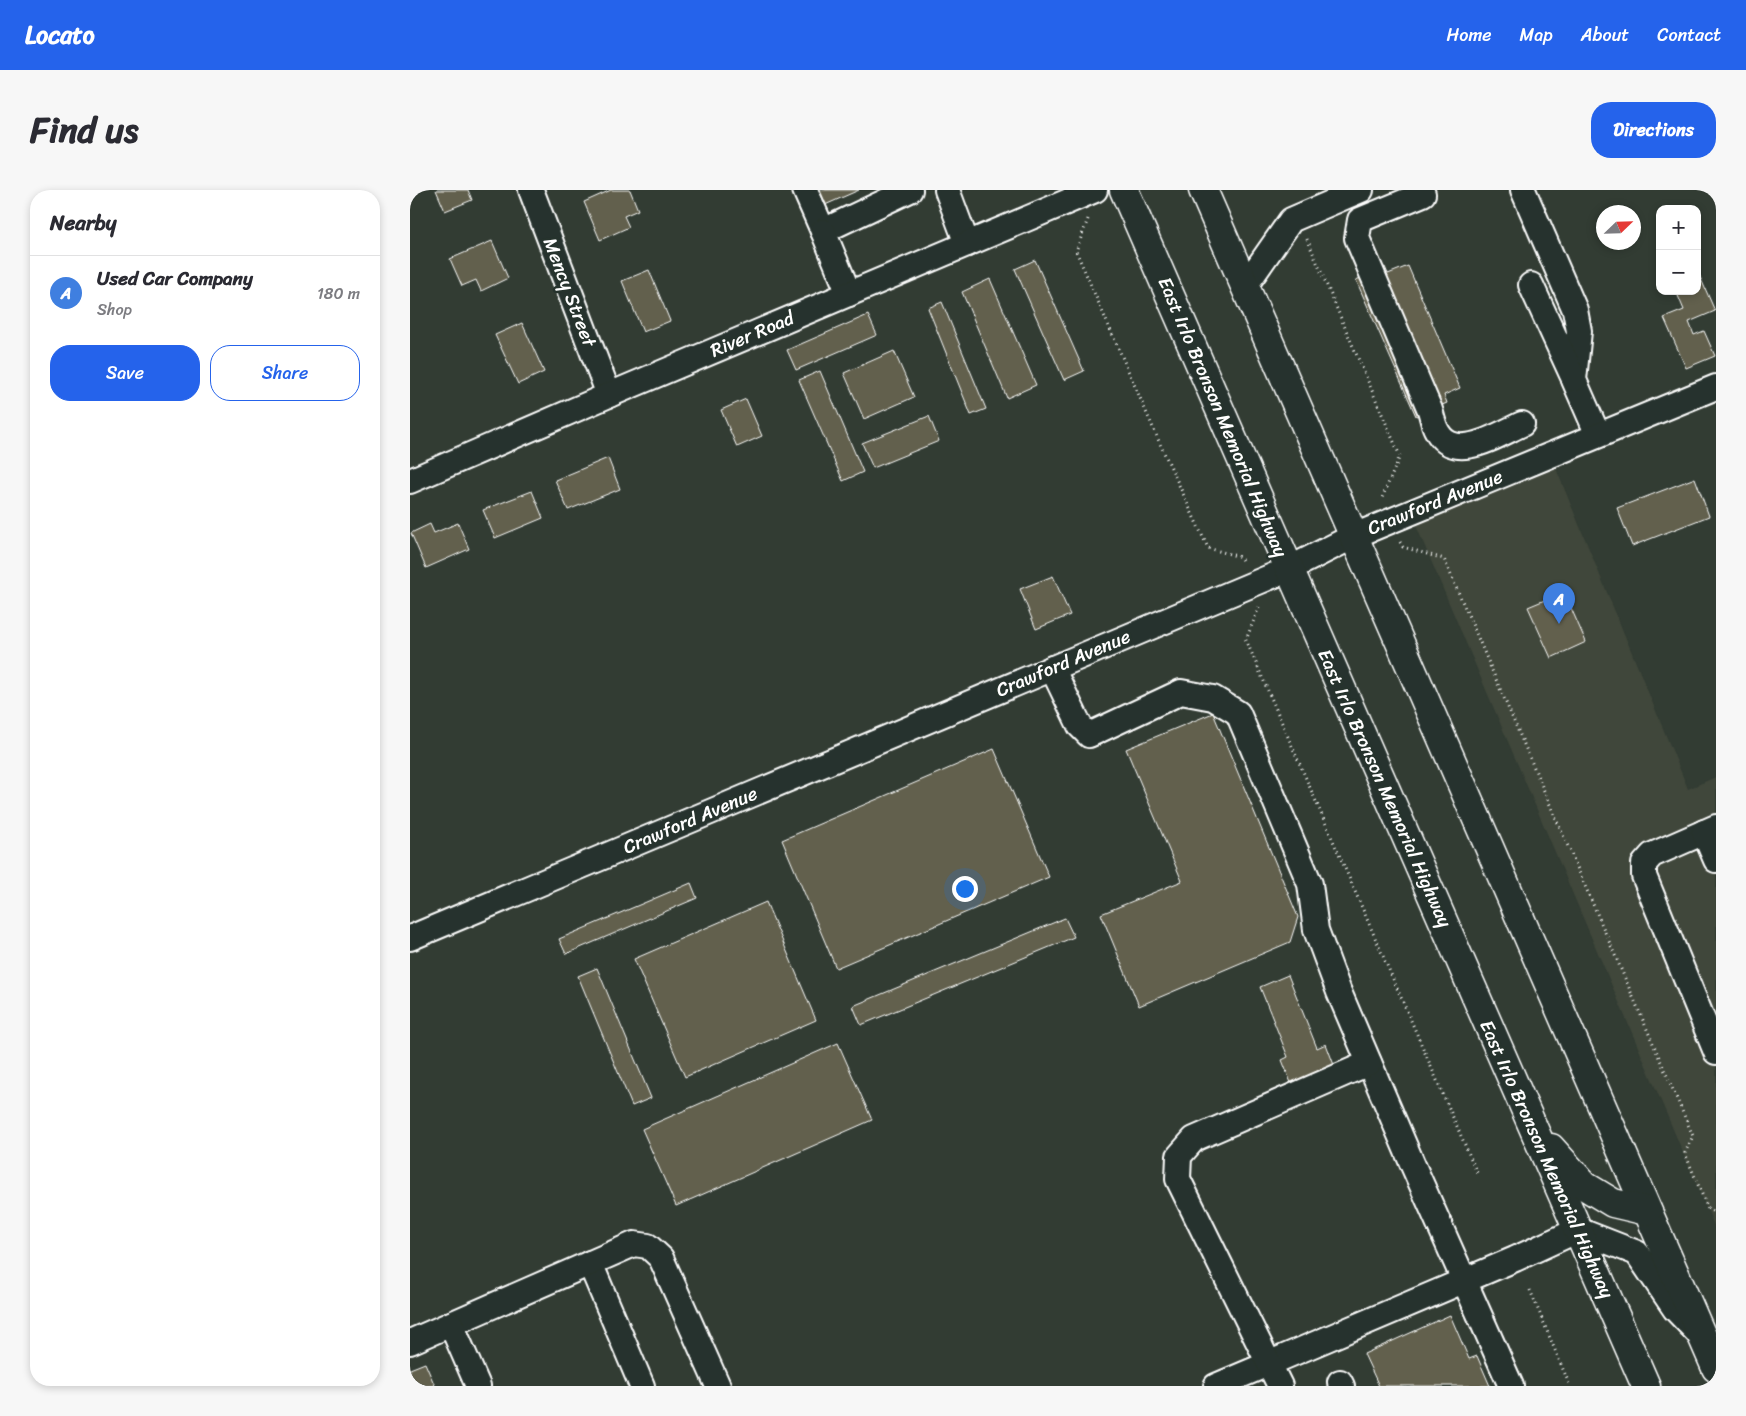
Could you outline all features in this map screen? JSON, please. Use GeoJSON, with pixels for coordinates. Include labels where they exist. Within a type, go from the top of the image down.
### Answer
{"type":"FeatureCollection","features":[{"type":"Feature","properties":{"kind":"highway","name":"East Irlo Bronson Memorial Highway"},"geometry":{"type":"LineString","coordinates":[[1124,190],[1646,1386]]}},
{"type":"Feature","properties":{"kind":"highway"},"geometry":{"type":"LineString","coordinates":[[1203,190],[1716,1368]]}},
{"type":"Feature","properties":{"kind":"highway"},"geometry":{"type":"LineString","coordinates":[[1535,1130],[1585,1186],[1613,1203],[1647,1211]]}},
{"type":"Feature","properties":{"kind":"street","name":"Mency Street"},"geometry":{"type":"LineString","coordinates":[[531,190],[609,395]]}},
{"type":"Feature","properties":{"kind":"street"},"geometry":{"type":"LineString","coordinates":[[805,190],[849,294]]}},
{"type":"Feature","properties":{"kind":"street"},"geometry":{"type":"LineString","coordinates":[[823,231],[910,190]]}},
{"type":"Feature","properties":{"kind":"street"},"geometry":{"type":"LineString","coordinates":[[947,190],[967,244]]}},
{"type":"Feature","properties":{"kind":"street"},"geometry":{"type":"LineString","coordinates":[[1245,286],[1291,220],[1361,190]]}},
{"type":"Feature","properties":{"kind":"street"},"geometry":{"type":"LineString","coordinates":[[1523,190],[1574,310],[1579,331],[1574,380]]}},
{"type":"Feature","properties":{"kind":"street","name":"River Road"},"geometry":{"type":"LineString","coordinates":[[410,481],[1088,193]]}},
{"type":"Feature","properties":{"kind":"street"},"geometry":{"type":"LineString","coordinates":[[1423,194],[1360,220],[1357,238],[1430,410],[1435,428],[1448,443],[1457,447],[1463,447],[1479,443],[1522,424]]}},
{"type":"Feature","properties":{"kind":"street"},"geometry":{"type":"LineString","coordinates":[[1531,285],[1598,435]]}},
{"type":"Feature","properties":{"kind":"street","name":"Crawford Avenue"},"geometry":{"type":"LineString","coordinates":[[410,938],[1252,584],[1354,536],[1716,387]]}},
{"type":"Feature","properties":{"kind":"street"},"geometry":{"type":"LineString","coordinates":[[1052,668],[1080,726],[1089,735],[1181,692],[1213,698],[1238,713],[1310,884],[1316,930],[1339,992],[1412,1163],[1511,1386]]}},
{"type":"Feature","properties":{"kind":"street"},"geometry":{"type":"LineString","coordinates":[[1716,860],[1710,830],[1652,854],[1644,864],[1644,876],[1716,1052]]}},
{"type":"Feature","properties":{"kind":"street"},"geometry":{"type":"LineString","coordinates":[[1280,1386],[1178,1179],[1179,1156],[1194,1139],[1369,1063]]}},
{"type":"Feature","properties":{"kind":"street"},"geometry":{"type":"LineString","coordinates":[[1216,1386],[1578,1230],[1638,1253],[1675,1310],[1702,1337]]}},
{"type":"Feature","properties":{"kind":"street"},"geometry":{"type":"LineString","coordinates":[[410,1342],[634,1244],[648,1246],[661,1258],[718,1386]]}},
{"type":"Feature","properties":{"kind":"street"},"geometry":{"type":"LineString","coordinates":[[590,1263],[642,1386]]}},
{"type":"Feature","properties":{"kind":"street"},"geometry":{"type":"LineString","coordinates":[[451,1324],[478,1386]]}},
{"type":"Feature","properties":{"kind":"path"},"geometry":{"type":"LineString","coordinates":[[1088,193],[1090,215],[1076,251],[1161,446],[1208,548],[1240,557],[1252,584],[1260,604],[1246,640],[1478,1175]]}},
{"type":"Feature","properties":{"kind":"path"},"geometry":{"type":"LineString","coordinates":[[1298,217],[1400,456],[1381,499],[1390,521],[1403,547],[1444,559],[1693,1136],[1685,1153],[1708,1209],[1716,1213]]}},
{"type":"Feature","properties":{"kind":"path"},"geometry":{"type":"LineString","coordinates":[[1530,1290],[1570,1386]]}},
{"type":"Feature","properties":{"kind":"shaded area"},"geometry":{"type":"Polygon","coordinates":[[[1552,459],[1688,789],[1716,777],[1716,1230],[1412,516],[1552,459]]]}},
{"type":"Feature","properties":{"kind":"building"},"geometry":{"type":"Polygon","coordinates":[[[436,190],[468,190],[472,200],[445,211],[436,190]]]}},
{"type":"Feature","properties":{"kind":"building"},"geometry":{"type":"Polygon","coordinates":[[[611,190],[630,190],[638,210],[624,216],[629,227],[600,240],[584,202],[611,190]]]}},
{"type":"Feature","properties":{"kind":"building"},"geometry":{"type":"Polygon","coordinates":[[[818,190],[859,190],[825,205],[818,190]]]}},
{"type":"Feature","properties":{"kind":"building"},"geometry":{"type":"Polygon","coordinates":[[[492,241],[508,278],[481,291],[476,280],[462,286],[450,259],[492,241]]]}},
{"type":"Feature","properties":{"kind":"building"},"geometry":{"type":"Polygon","coordinates":[[[1035,260],[1084,371],[1064,380],[1015,269],[1035,260]]]}},
{"type":"Feature","properties":{"kind":"building"},"geometry":{"type":"Polygon","coordinates":[[[1408,266],[1460,388],[1444,395],[1447,403],[1416,416],[1356,280],[1385,267],[1388,274],[1408,266]]]}},
{"type":"Feature","properties":{"kind":"building"},"geometry":{"type":"Polygon","coordinates":[[[649,270],[670,321],[643,332],[622,281],[649,270]]]}},
{"type":"Feature","properties":{"kind":"building"},"geometry":{"type":"Polygon","coordinates":[[[990,279],[1036,385],[1007,398],[962,292],[990,279]]]}},
{"type":"Feature","properties":{"kind":"building"},"geometry":{"type":"Polygon","coordinates":[[[1701,279],[1715,311],[1689,322],[1694,335],[1704,331],[1715,356],[1686,368],[1664,318],[1684,310],[1678,295],[1701,295],[1701,279]]]}},
{"type":"Feature","properties":{"kind":"building"},"geometry":{"type":"Polygon","coordinates":[[[942,302],[986,409],[971,415],[928,308],[942,302]]]}},
{"type":"Feature","properties":{"kind":"building"},"geometry":{"type":"Polygon","coordinates":[[[868,315],[877,335],[796,370],[787,350],[868,315]]]}},
{"type":"Feature","properties":{"kind":"building"},"geometry":{"type":"Polygon","coordinates":[[[522,323],[544,372],[518,384],[495,335],[522,323]]]}},
{"type":"Feature","properties":{"kind":"building"},"geometry":{"type":"Polygon","coordinates":[[[894,351],[914,397],[864,419],[844,373],[894,351]]]}},
{"type":"Feature","properties":{"kind":"building"},"geometry":{"type":"Polygon","coordinates":[[[820,371],[863,472],[843,481],[799,380],[820,371]]]}},
{"type":"Feature","properties":{"kind":"building"},"geometry":{"type":"Polygon","coordinates":[[[746,399],[762,436],[737,447],[721,410],[746,399]]]}},
{"type":"Feature","properties":{"kind":"building"},"geometry":{"type":"Polygon","coordinates":[[[929,416],[939,441],[873,468],[862,443],[929,416]]]}},
{"type":"Feature","properties":{"kind":"building"},"geometry":{"type":"Polygon","coordinates":[[[608,458],[620,489],[568,510],[555,480],[608,458]]]}},
{"type":"Feature","properties":{"kind":"building"},"geometry":{"type":"Polygon","coordinates":[[[1695,478],[1709,516],[1632,546],[1617,508],[1695,478]]]}},
{"type":"Feature","properties":{"kind":"building"},"geometry":{"type":"Polygon","coordinates":[[[532,491],[543,518],[495,538],[483,510],[532,491]]]}},
{"type":"Feature","properties":{"kind":"building"},"geometry":{"type":"Polygon","coordinates":[[[458,523],[469,549],[426,568],[411,533],[430,524],[434,533],[458,523]]]}},
{"type":"Feature","properties":{"kind":"building"},"geometry":{"type":"Polygon","coordinates":[[[1053,576],[1070,615],[1036,629],[1020,589],[1053,576]]]}},
{"type":"Feature","properties":{"kind":"building"},"geometry":{"type":"Polygon","coordinates":[[[1564,592],[1586,642],[1551,658],[1528,607],[1564,592]]]}},
{"type":"Feature","properties":{"kind":"building"},"geometry":{"type":"Polygon","coordinates":[[[1213,713],[1298,917],[1290,942],[1139,1006],[1101,914],[1182,881],[1126,749],[1213,713]]]}},
{"type":"Feature","properties":{"kind":"building"},"geometry":{"type":"Polygon","coordinates":[[[994,749],[1049,877],[836,968],[782,840],[994,749]]]}},
{"type":"Feature","properties":{"kind":"building"},"geometry":{"type":"Polygon","coordinates":[[[691,883],[697,898],[566,954],[559,939],[691,883]]]}},
{"type":"Feature","properties":{"kind":"building"},"geometry":{"type":"Polygon","coordinates":[[[766,902],[816,1020],[685,1077],[634,959],[766,902]]]}},
{"type":"Feature","properties":{"kind":"building"},"geometry":{"type":"Polygon","coordinates":[[[1065,918],[1074,937],[861,1025],[853,1006],[1065,918]]]}},
{"type":"Feature","properties":{"kind":"building"},"geometry":{"type":"Polygon","coordinates":[[[597,968],[651,1098],[632,1106],[578,976],[597,968]]]}},
{"type":"Feature","properties":{"kind":"building"},"geometry":{"type":"Polygon","coordinates":[[[1288,975],[1317,1048],[1326,1044],[1334,1065],[1291,1083],[1282,1060],[1288,1057],[1260,987],[1288,975]]]}},
{"type":"Feature","properties":{"kind":"building"},"geometry":{"type":"Polygon","coordinates":[[[838,1043],[872,1120],[676,1206],[642,1129],[838,1043]]]}},
{"type":"Feature","properties":{"kind":"building"},"geometry":{"type":"Polygon","coordinates":[[[1450,1315],[1469,1359],[1477,1356],[1490,1386],[1379,1386],[1364,1354],[1450,1315]]]}},
{"type":"Feature","properties":{"kind":"building"},"geometry":{"type":"Polygon","coordinates":[[[425,1363],[435,1386],[410,1386],[410,1369],[425,1363]]]}},
{"type":"Feature","properties":{"kind":"place","name":"Used Car Company"},"geometry":{"type":"Point","coordinates":[1559,624]}}]}
